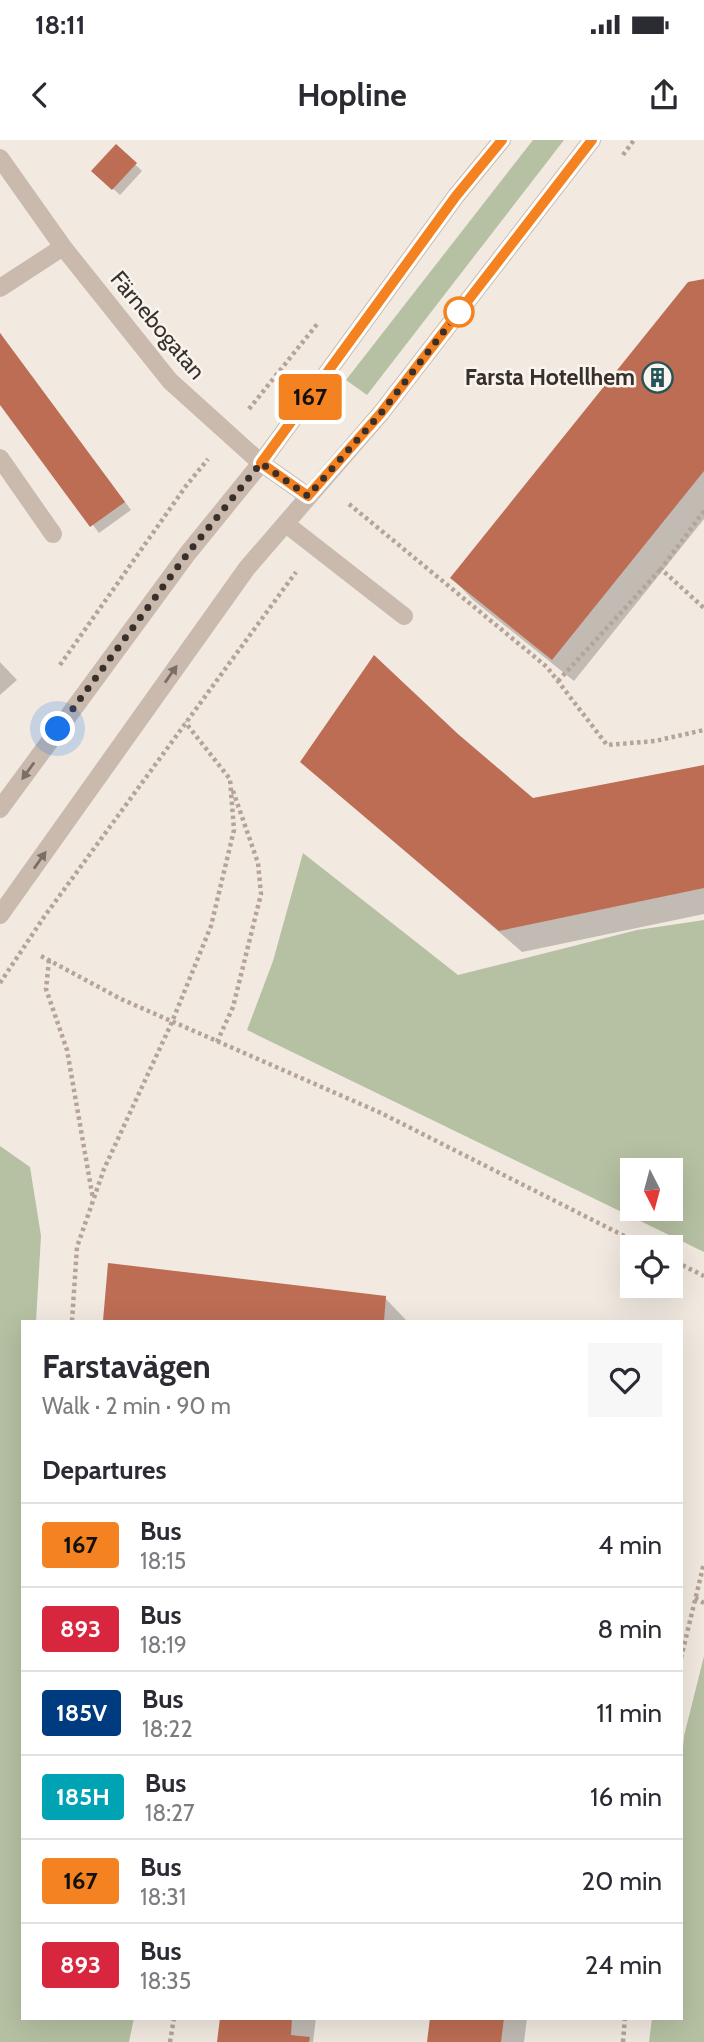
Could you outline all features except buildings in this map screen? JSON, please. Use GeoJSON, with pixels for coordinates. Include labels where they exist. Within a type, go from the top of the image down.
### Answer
{"type":"FeatureCollection","features":[{"type":"Feature","properties":{"kind":"street"},"geometry":{"type":"LineString","coordinates":[[0,809],[188,553],[261,463],[456,196],[502,140]]}},
{"type":"Feature","properties":{"kind":"street"},"geometry":{"type":"LineString","coordinates":[[0,915],[247,568],[381,413],[592,140]]}},
{"type":"Feature","properties":{"kind":"street","name":"Färnebogatan"},"geometry":{"type":"LineString","coordinates":[[0,158],[62,247],[170,381],[261,463],[308,496]]}},
{"type":"Feature","properties":{"kind":"street"},"geometry":{"type":"LineString","coordinates":[[0,288],[62,247]]}},
{"type":"Feature","properties":{"kind":"street"},"geometry":{"type":"LineString","coordinates":[[0,458],[53,534]]}},
{"type":"Feature","properties":{"kind":"street"},"geometry":{"type":"LineString","coordinates":[[286,524],[404,616]]}},
{"type":"Feature","properties":{"kind":"path"},"geometry":{"type":"LineString","coordinates":[[349,504],[547,667],[607,745],[656,741],[704,730]]}},
{"type":"Feature","properties":{"kind":"path"},"geometry":{"type":"LineString","coordinates":[[558,681],[661,569],[704,511]]}},
{"type":"Feature","properties":{"kind":"path"},"geometry":{"type":"LineString","coordinates":[[661,569],[704,608]]}},
{"type":"Feature","properties":{"kind":"path"},"geometry":{"type":"LineString","coordinates":[[185,722],[230,779],[258,863],[261,894],[233,1007],[217,1042]]}},
{"type":"Feature","properties":{"kind":"path"},"geometry":{"type":"LineString","coordinates":[[72,1320],[77,1247],[93,1199],[104,1169],[172,1022],[211,926],[234,830],[230,779]]}},
{"type":"Feature","properties":{"kind":"path"},"geometry":{"type":"LineString","coordinates":[[41,956],[121,999],[381,1113],[622,1235]]}},
{"type":"Feature","properties":{"kind":"path"},"geometry":{"type":"LineString","coordinates":[[49,960],[46,989],[67,1050],[93,1199]]}},
{"type":"Feature","properties":{"kind":"path"},"geometry":{"type":"LineString","coordinates":[[683,1266],[704,1276]]}},
{"type":"Feature","properties":{"kind":"path"},"geometry":{"type":"LineString","coordinates":[[683,1649],[704,1563]]}},
{"type":"Feature","properties":{"kind":"path"},"geometry":{"type":"LineString","coordinates":[[695,1598],[704,1604]]}},
{"type":"Feature","properties":{"kind":"path"},"geometry":{"type":"LineString","coordinates":[[170,2042],[174,2020]]}},
{"type":"Feature","properties":{"kind":"path"},"geometry":{"type":"LineString","coordinates":[[622,2042],[625,2020]]}},
{"type":"Feature","properties":{"kind":"green space"},"geometry":{"type":"Polygon","coordinates":[[[533,140],[564,140],[367,395],[346,380],[533,140]]]}},
{"type":"Feature","properties":{"kind":"green space"},"geometry":{"type":"Polygon","coordinates":[[[303,853],[458,975],[637,930],[704,920],[704,1252],[683,1242],[683,1235],[669,1235],[642,1222],[683,1221],[683,1158],[620,1158],[620,1211],[247,1030],[273,961],[303,853]]]}},
{"type":"Feature","properties":{"kind":"green space"},"geometry":{"type":"Polygon","coordinates":[[[0,1146],[30,1167],[41,1236],[36,1320],[21,1320],[21,2020],[134,2020],[129,2042],[0,2042],[0,1146]]]}},
{"type":"Feature","properties":{"kind":"green space"},"geometry":{"type":"Polygon","coordinates":[[[704,1656],[704,2042],[649,2042],[652,2020],[683,2020],[684,1736],[704,1656]]]}},
{"type":"Feature","properties":{"kind":"bus line","name":"167"},"geometry":{"type":"LineString","coordinates":[[502,140],[456,196],[261,463],[308,496],[381,413],[592,140]]}},
{"type":"Feature","properties":{"kind":"place","name":"Farsta Hotellhem"},"geometry":{"type":"Point","coordinates":[658,377]}},
{"type":"Feature","properties":{"kind":"route"},"geometry":{"type":"LineString","coordinates":[[58,729],[188,553],[261,463],[308,496],[381,413],[462,308],[459,312]]}}]}
